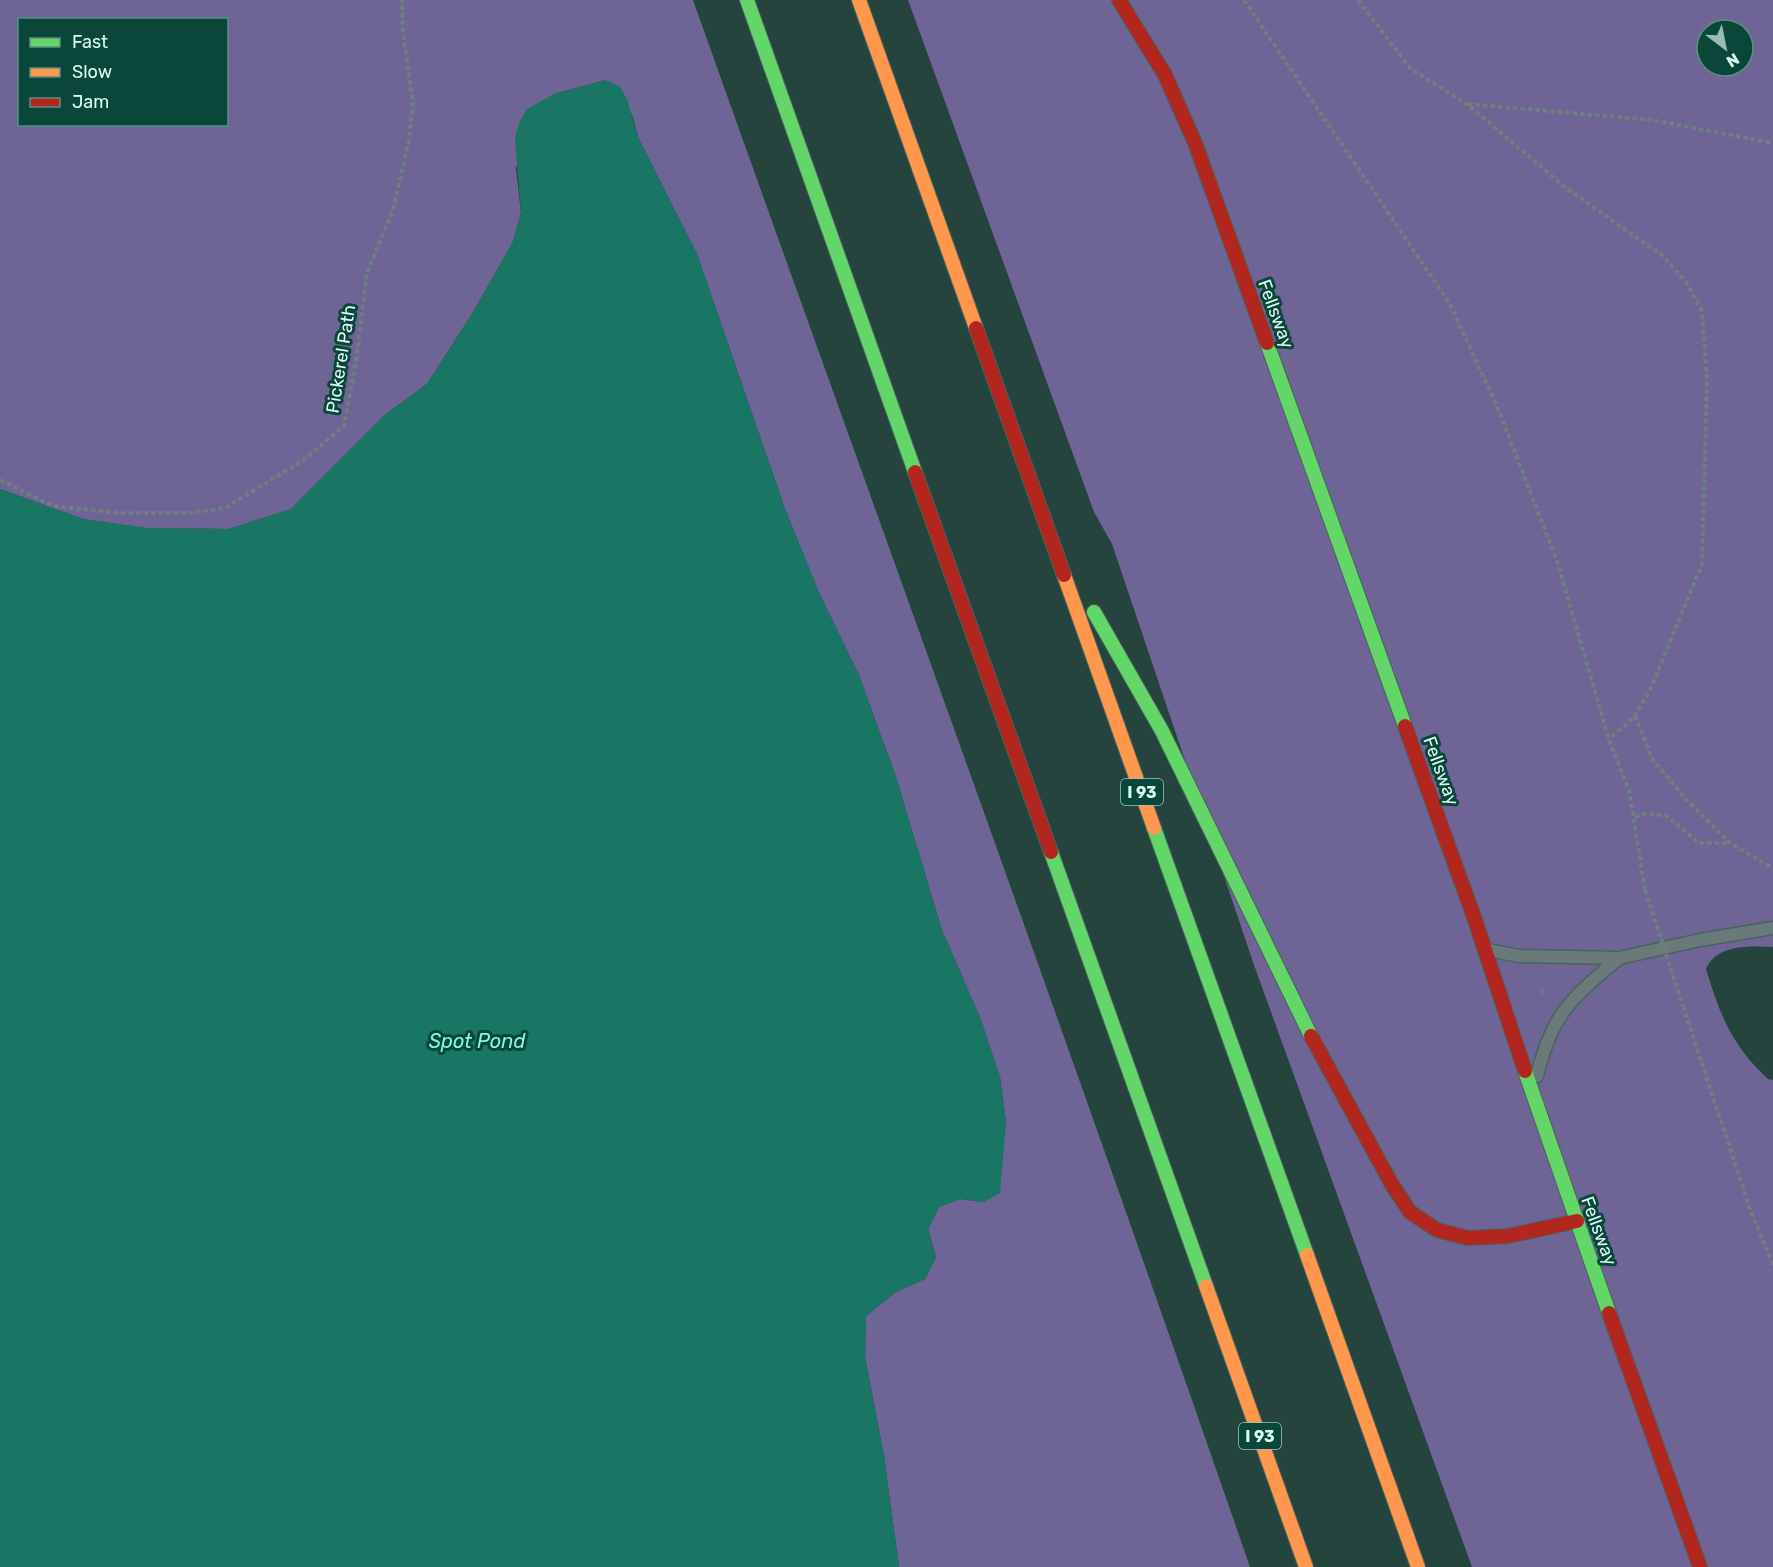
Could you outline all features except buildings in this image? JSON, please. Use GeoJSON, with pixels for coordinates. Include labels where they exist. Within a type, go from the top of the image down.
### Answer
{"type":"FeatureCollection","features":[{"type":"Feature","properties":{"kind":"main road","name":"I 93"},"geometry":{"type":"LineString","coordinates":[[747,0],[1306,1567]]}},
{"type":"Feature","properties":{"kind":"main road","name":"I 93"},"geometry":{"type":"LineString","coordinates":[[859,0],[1418,1567]]}},
{"type":"Feature","properties":{"kind":"main road","name":"Fellsway"},"geometry":{"type":"LineString","coordinates":[[1119,0],[1162,68],[1195,144],[1485,949],[1576,1221],[1700,1567]]}},
{"type":"Feature","properties":{"kind":"main road"},"geometry":{"type":"LineString","coordinates":[[1051,537],[1162,731],[1293,1003],[1377,1157],[1410,1212],[1437,1230],[1468,1238],[1528,1233],[1576,1221]]}},
{"type":"Feature","properties":{"kind":"lane"},"geometry":{"type":"LineString","coordinates":[[1485,949],[1519,956],[1619,958],[1700,940],[1773,928]]}},
{"type":"Feature","properties":{"kind":"lane"},"geometry":{"type":"LineString","coordinates":[[1533,1092],[1545,1043],[1553,1026],[1574,997],[1619,958]]}},
{"type":"Feature","properties":{"kind":"path","name":"Pickerel Path"},"geometry":{"type":"LineString","coordinates":[[0,480],[53,506],[119,513],[189,513],[225,508],[302,461],[344,426],[356,362],[367,273],[393,210],[409,140],[413,103],[403,33],[402,0]]}},
{"type":"Feature","properties":{"kind":"path"},"geometry":{"type":"LineString","coordinates":[[1244,0],[1450,304],[1499,411],[1558,564],[1609,740],[1629,790],[1645,890],[1751,1212],[1773,1266]]}},
{"type":"Feature","properties":{"kind":"path"},"geometry":{"type":"LineString","coordinates":[[1358,0],[1411,69],[1467,104],[1566,188],[1663,256],[1686,282],[1702,311],[1707,380],[1702,564],[1651,688],[1635,716],[1609,740]]}},
{"type":"Feature","properties":{"kind":"path"},"geometry":{"type":"LineString","coordinates":[[1467,104],[1652,120],[1773,142]]}},
{"type":"Feature","properties":{"kind":"path"},"geometry":{"type":"LineString","coordinates":[[1635,716],[1653,760],[1686,799],[1730,843],[1773,868]]}},
{"type":"Feature","properties":{"kind":"path"},"geometry":{"type":"LineString","coordinates":[[1635,817],[1646,814],[1667,816],[1699,843],[1730,843]]}},
{"type":"Feature","properties":{"kind":"path"},"geometry":{"type":"LineString","coordinates":[[1542,989],[1544,997]]}},
{"type":"Feature","properties":{"kind":"shaded area"},"geometry":{"type":"Polygon","coordinates":[[[0,0],[693,0],[1043,979],[1250,1567],[899,1567],[884,1456],[865,1357],[866,1316],[896,1292],[925,1279],[936,1257],[928,1229],[939,1207],[960,1199],[984,1202],[1001,1156],[1006,1123],[1000,1077],[981,1020],[942,930],[896,777],[859,675],[820,595],[785,509],[697,254],[638,137],[633,117],[606,80],[554,94],[516,168],[521,213],[513,242],[472,314],[427,384],[386,414],[291,509],[229,529],[146,528],[83,519],[0,489],[0,0]]]}},
{"type":"Feature","properties":{"kind":"shaded area"},"geometry":{"type":"Polygon","coordinates":[[[908,0],[1773,0],[1773,947],[1735,948],[1718,955],[1706,969],[1722,1015],[1736,1042],[1756,1067],[1768,1079],[1773,1080],[1773,1567],[1472,1567],[1254,965],[1112,544],[1094,512],[908,0]]]}},
{"type":"Feature","properties":{"kind":"water","name":"Spot Pond"},"geometry":{"type":"Polygon","coordinates":[[[606,80],[620,87],[627,99],[638,137],[697,254],[785,509],[820,595],[859,675],[896,777],[942,930],[981,1020],[1000,1077],[1006,1123],[1000,1193],[984,1202],[960,1199],[939,1207],[928,1229],[936,1257],[925,1279],[896,1292],[866,1316],[865,1357],[884,1456],[899,1567],[0,1567],[0,489],[83,519],[146,528],[229,529],[291,509],[386,414],[427,384],[472,314],[513,242],[521,213],[515,138],[520,121],[527,109],[554,94],[606,80]]]}},
{"type":"Feature","properties":{"kind":"traffic: fast"},"geometry":{"type":"LineString","coordinates":[[747,0],[915,472]]}},
{"type":"Feature","properties":{"kind":"traffic: fast"},"geometry":{"type":"LineString","coordinates":[[1267,343],[1405,726]]}},
{"type":"Feature","properties":{"kind":"traffic: fast"},"geometry":{"type":"LineString","coordinates":[[1094,612],[1162,731],[1311,1036]]}},
{"type":"Feature","properties":{"kind":"traffic: fast"},"geometry":{"type":"LineString","coordinates":[[1154,828],[1307,1255]]}},
{"type":"Feature","properties":{"kind":"traffic: fast"},"geometry":{"type":"LineString","coordinates":[[1051,852],[1206,1286]]}},
{"type":"Feature","properties":{"kind":"traffic: fast"},"geometry":{"type":"LineString","coordinates":[[1525,1071],[1609,1313]]}},
{"type":"Feature","properties":{"kind":"traffic: slow"},"geometry":{"type":"LineString","coordinates":[[859,0],[976,328]]}},
{"type":"Feature","properties":{"kind":"traffic: slow"},"geometry":{"type":"LineString","coordinates":[[1064,575],[1154,828]]}},
{"type":"Feature","properties":{"kind":"traffic: slow"},"geometry":{"type":"LineString","coordinates":[[1307,1255],[1418,1567]]}},
{"type":"Feature","properties":{"kind":"traffic: slow"},"geometry":{"type":"LineString","coordinates":[[1206,1286],[1306,1567]]}},
{"type":"Feature","properties":{"kind":"traffic: jam"},"geometry":{"type":"LineString","coordinates":[[1119,0],[1165,75],[1195,143],[1267,343]]}},
{"type":"Feature","properties":{"kind":"traffic: jam"},"geometry":{"type":"LineString","coordinates":[[976,328],[1064,575]]}},
{"type":"Feature","properties":{"kind":"traffic: jam"},"geometry":{"type":"LineString","coordinates":[[915,472],[1051,852]]}},
{"type":"Feature","properties":{"kind":"traffic: jam"},"geometry":{"type":"LineString","coordinates":[[1405,726],[1475,920],[1525,1071]]}},
{"type":"Feature","properties":{"kind":"traffic: jam"},"geometry":{"type":"LineString","coordinates":[[1311,1036],[1391,1183],[1410,1212],[1437,1230],[1468,1238],[1508,1236],[1577,1221]]}},
{"type":"Feature","properties":{"kind":"traffic: jam"},"geometry":{"type":"LineString","coordinates":[[1609,1313],[1700,1567]]}}]}
